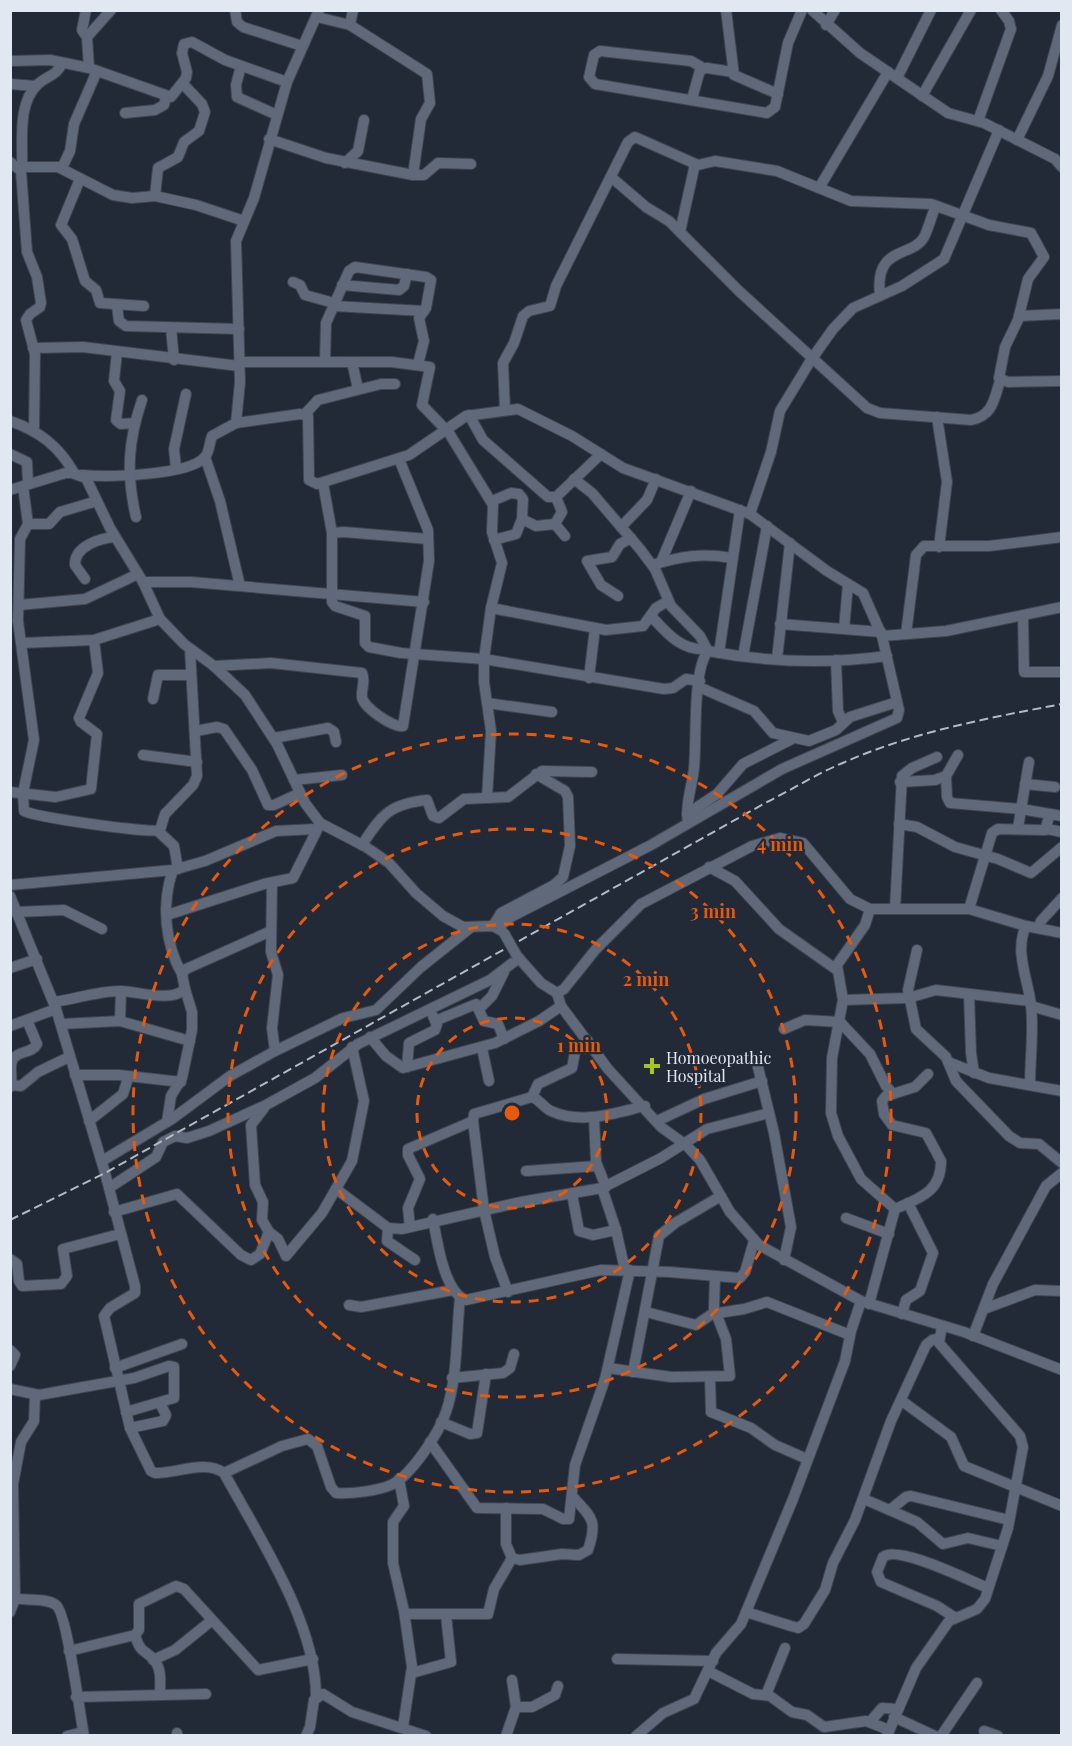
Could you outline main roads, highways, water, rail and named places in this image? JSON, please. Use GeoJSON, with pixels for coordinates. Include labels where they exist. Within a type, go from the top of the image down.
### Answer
{"type":"FeatureCollection","features":[{"type":"Feature","properties":{"kind":"railway"},"geometry":{"type":"LineString","coordinates":[[10,1220],[105,1173],[825,771],[871,751],[924,734],[1062,704]]}},
{"type":"Feature","properties":{"kind":"place","name":"Homoeopathic Hospital"},"geometry":{"type":"Point","coordinates":[652,1066]}}]}
